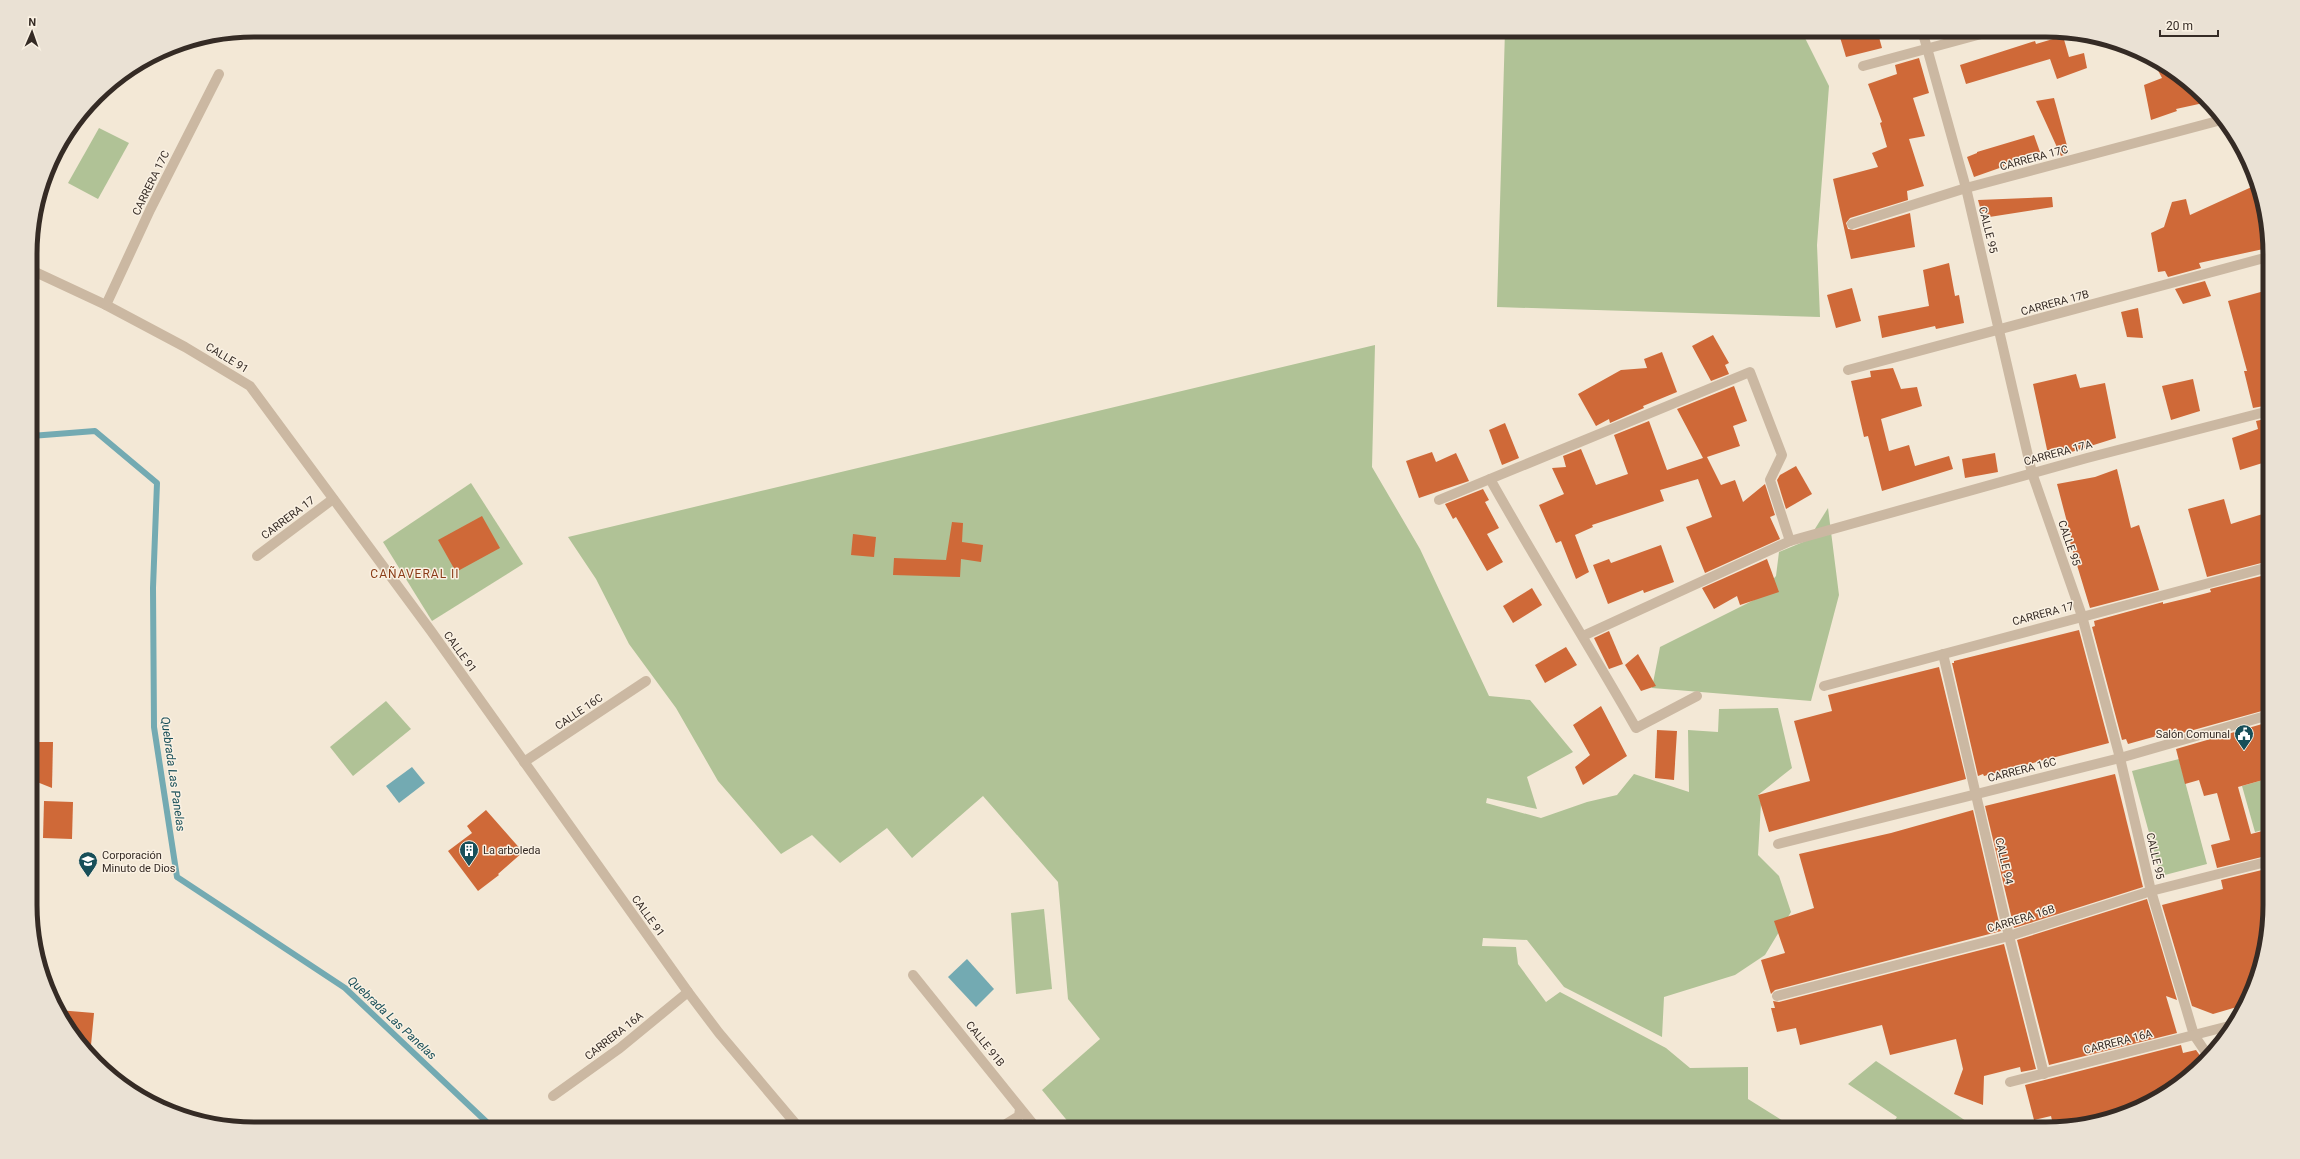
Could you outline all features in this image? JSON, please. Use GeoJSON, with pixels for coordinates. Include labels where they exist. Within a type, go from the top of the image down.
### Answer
{"type":"FeatureCollection","features":[{"type":"Feature","properties":{"kind":"street","name":"CALLE 95"},"geometry":{"type":"LineString","coordinates":[[1924,37],[1966,188],[2032,472],[2082,616],[2120,758],[2151,891],[2194,1036],[2205,1052]]}},
{"type":"Feature","properties":{"kind":"street"},"geometry":{"type":"LineString","coordinates":[[1863,66],[1971,37]]}},
{"type":"Feature","properties":{"kind":"street","name":"CARRERA 17C"},"geometry":{"type":"LineString","coordinates":[[106,305],[150,210],[219,74]]}},
{"type":"Feature","properties":{"kind":"street","name":"CARRERA 17C"},"geometry":{"type":"LineString","coordinates":[[1852,224],[1966,188],[2217,121]]}},
{"type":"Feature","properties":{"kind":"street","name":"CARRERA 17B"},"geometry":{"type":"LineString","coordinates":[[1848,370],[2000,331],[2263,258]]}},
{"type":"Feature","properties":{"kind":"street","name":"CALLE 91"},"geometry":{"type":"LineString","coordinates":[[37,273],[106,305],[185,347],[250,386],[524,762],[688,992],[719,1033],[794,1122]]}},
{"type":"Feature","properties":{"kind":"street"},"geometry":{"type":"LineString","coordinates":[[1439,500],[1750,372],[1782,455],[1770,480],[1790,541]]}},
{"type":"Feature","properties":{"kind":"street","name":"CARRERA 17A"},"geometry":{"type":"LineString","coordinates":[[1583,636],[1790,541],[2032,472],[2263,413]]}},
{"type":"Feature","properties":{"kind":"street"},"geometry":{"type":"LineString","coordinates":[[1490,478],[1535,560],[1583,636],[1636,728],[1697,696]]}},
{"type":"Feature","properties":{"kind":"street","name":"CARRERA 17"},"geometry":{"type":"LineString","coordinates":[[257,556],[333,499]]}},
{"type":"Feature","properties":{"kind":"street","name":"CARRERA 17"},"geometry":{"type":"LineString","coordinates":[[1824,686],[2263,569]]}},
{"type":"Feature","properties":{"kind":"street","name":"CALLE 94"},"geometry":{"type":"LineString","coordinates":[[1943,654],[1977,793],[2008,936],[2044,1074]]}},
{"type":"Feature","properties":{"kind":"street","name":"CALLE 16C"},"geometry":{"type":"LineString","coordinates":[[524,762],[646,681]]}},
{"type":"Feature","properties":{"kind":"street","name":"CARRERA 16C"},"geometry":{"type":"LineString","coordinates":[[1778,844],[2120,758],[2263,717]]}},
{"type":"Feature","properties":{"kind":"street","name":"CARRERA 16B"},"geometry":{"type":"LineString","coordinates":[[1777,996],[2008,936],[2151,891],[2263,863]]}},
{"type":"Feature","properties":{"kind":"street","name":"CALLE 91B"},"geometry":{"type":"LineString","coordinates":[[914,975],[1017,1102],[1020,1109],[1031,1122]]}},
{"type":"Feature","properties":{"kind":"street","name":"CARRERA 16A"},"geometry":{"type":"LineString","coordinates":[[553,1096],[620,1048],[688,992]]}},
{"type":"Feature","properties":{"kind":"street","name":"CARRERA 16A"},"geometry":{"type":"LineString","coordinates":[[2010,1082],[2225,1027]]}},
{"type":"Feature","properties":{"kind":"street"},"geometry":{"type":"LineString","coordinates":[[1009,1122],[1018,1116],[1020,1109]]}},
{"type":"Feature","properties":{"kind":"green space"},"geometry":{"type":"Polygon","coordinates":[[[1505,37],[1804,37],[1829,86],[1817,245],[1820,317],[1497,307],[1505,37]]]}},
{"type":"Feature","properties":{"kind":"green space"},"geometry":{"type":"Polygon","coordinates":[[[99,128],[129,143],[98,199],[68,183],[99,128]]]}},
{"type":"Feature","properties":{"kind":"green space"},"geometry":{"type":"Polygon","coordinates":[[[1375,345],[1372,467],[1420,549],[1489,696],[1530,700],[1573,752],[1527,777],[1537,809],[1487,798],[1486,803],[1541,818],[1587,802],[1617,795],[1634,774],[1689,792],[1688,730],[1718,732],[1719,709],[1778,708],[1792,768],[1758,795],[1761,803],[1758,855],[1779,876],[1791,912],[1765,955],[1735,975],[1664,997],[1662,1037],[1564,987],[1527,940],[1483,938],[1482,946],[1516,947],[1518,964],[1546,1002],[1560,992],[1666,1048],[1690,1068],[1748,1067],[1748,1099],[1785,1122],[1068,1122],[1042,1090],[1100,1039],[1068,999],[1058,882],[983,796],[912,858],[887,828],[840,863],[812,835],[781,854],[718,781],[676,708],[629,644],[596,579],[568,537],[1375,345]]]}},
{"type":"Feature","properties":{"kind":"green space"},"geometry":{"type":"Polygon","coordinates":[[[471,483],[523,564],[432,621],[383,542],[471,483]]]}},
{"type":"Feature","properties":{"kind":"green space"},"geometry":{"type":"Polygon","coordinates":[[[1828,508],[1839,595],[1811,701],[1652,688],[1660,647],[1756,599],[1776,576],[1779,552],[1808,540],[1828,508]]]}},
{"type":"Feature","properties":{"kind":"green space"},"geometry":{"type":"Polygon","coordinates":[[[386,701],[411,729],[353,776],[330,747],[386,701]]]}},
{"type":"Feature","properties":{"kind":"green space"},"geometry":{"type":"Polygon","coordinates":[[[2179,759],[2207,864],[2161,876],[2132,771],[2179,759]]]}},
{"type":"Feature","properties":{"kind":"green space"},"geometry":{"type":"Polygon","coordinates":[[[2263,780],[2263,830],[2255,832],[2242,786],[2263,780]]]}},
{"type":"Feature","properties":{"kind":"green space"},"geometry":{"type":"Polygon","coordinates":[[[1044,909],[1052,989],[1016,994],[1011,913],[1044,909]]]}},
{"type":"Feature","properties":{"kind":"green space"},"geometry":{"type":"Polygon","coordinates":[[[1876,1061],[1968,1122],[1894,1122],[1897,1117],[1848,1084],[1876,1061]]]}},
{"type":"Feature","properties":{"kind":"water"},"geometry":{"type":"Polygon","coordinates":[[[412,767],[425,783],[399,803],[386,786],[412,767]]]}},
{"type":"Feature","properties":{"kind":"water"},"geometry":{"type":"Polygon","coordinates":[[[967,959],[994,989],[976,1007],[948,977],[967,959]]]}},
{"type":"Feature","properties":{"kind":"building"},"geometry":{"type":"Polygon","coordinates":[[[1840,37],[1879,37],[1882,48],[1846,57],[1840,37]]]}},
{"type":"Feature","properties":{"kind":"building"},"geometry":{"type":"Polygon","coordinates":[[[2060,37],[2063,37],[2069,57],[2084,53],[2087,68],[2057,79],[2050,59],[1966,84],[1960,65],[2035,41],[2036,44],[2060,37]]]}},
{"type":"Feature","properties":{"kind":"building"},"geometry":{"type":"Polygon","coordinates":[[[1919,58],[1929,93],[1913,98],[1925,136],[1909,139],[1924,186],[1907,191],[1908,200],[1850,218],[1846,223],[1848,229],[1854,230],[1910,213],[1915,247],[1851,259],[1833,179],[1878,167],[1872,153],[1887,147],[1880,123],[1882,122],[1868,84],[1897,74],[1895,65],[1919,58]]]}},
{"type":"Feature","properties":{"kind":"building"},"geometry":{"type":"Polygon","coordinates":[[[2157,68],[2178,82],[2201,103],[2176,109],[2177,111],[2151,120],[2144,85],[2162,78],[2157,68]]]}},
{"type":"Feature","properties":{"kind":"building"},"geometry":{"type":"Polygon","coordinates":[[[2054,98],[2069,153],[2061,156],[2036,101],[2054,98]]]}},
{"type":"Feature","properties":{"kind":"building"},"geometry":{"type":"Polygon","coordinates":[[[2034,135],[2040,152],[2008,162],[2008,165],[1974,177],[1967,157],[1977,152],[2034,135]]]}},
{"type":"Feature","properties":{"kind":"building"},"geometry":{"type":"Polygon","coordinates":[[[2252,187],[2259,212],[2263,249],[2199,263],[2201,268],[2168,277],[2165,271],[2158,272],[2151,233],[2164,227],[2172,202],[2186,199],[2190,215],[2252,187]]]}},
{"type":"Feature","properties":{"kind":"building"},"geometry":{"type":"Polygon","coordinates":[[[2052,197],[2053,207],[1983,218],[1978,200],[2052,197]]]}},
{"type":"Feature","properties":{"kind":"building"},"geometry":{"type":"Polygon","coordinates":[[[1949,263],[1955,296],[1959,295],[1964,323],[1936,329],[1935,326],[1882,338],[1878,316],[1929,306],[1923,270],[1949,263]]]}},
{"type":"Feature","properties":{"kind":"building"},"geometry":{"type":"Polygon","coordinates":[[[2205,281],[2211,296],[2183,304],[2175,289],[2205,281]]]}},
{"type":"Feature","properties":{"kind":"building"},"geometry":{"type":"Polygon","coordinates":[[[1852,288],[1861,321],[1836,328],[1827,295],[1852,288]]]}},
{"type":"Feature","properties":{"kind":"building"},"geometry":{"type":"Polygon","coordinates":[[[2263,291],[2263,406],[2253,408],[2244,371],[2247,371],[2228,301],[2263,291]]]}},
{"type":"Feature","properties":{"kind":"building"},"geometry":{"type":"Polygon","coordinates":[[[2138,308],[2143,338],[2127,337],[2121,312],[2138,308]]]}},
{"type":"Feature","properties":{"kind":"building"},"geometry":{"type":"Polygon","coordinates":[[[1713,335],[1729,363],[1725,365],[1729,374],[1711,381],[1692,346],[1713,335]]]}},
{"type":"Feature","properties":{"kind":"building"},"geometry":{"type":"Polygon","coordinates":[[[1662,352],[1677,392],[1643,406],[1644,408],[1610,423],[1609,419],[1596,426],[1578,394],[1621,370],[1647,368],[1644,359],[1662,352]]]}},
{"type":"Feature","properties":{"kind":"building"},"geometry":{"type":"Polygon","coordinates":[[[1893,368],[1901,389],[1917,387],[1922,406],[1881,419],[1889,451],[1909,445],[1915,466],[1949,456],[1953,469],[1882,491],[1868,436],[1864,437],[1851,381],[1871,377],[1870,371],[1893,368]]]}},
{"type":"Feature","properties":{"kind":"building"},"geometry":{"type":"Polygon","coordinates":[[[2076,374],[2080,388],[2105,383],[2116,438],[2049,459],[2033,384],[2076,374]]]}},
{"type":"Feature","properties":{"kind":"building"},"geometry":{"type":"Polygon","coordinates":[[[2193,379],[2200,411],[2171,420],[2162,386],[2193,379]]]}},
{"type":"Feature","properties":{"kind":"building"},"geometry":{"type":"Polygon","coordinates":[[[1734,386],[1747,421],[1733,426],[1740,446],[1707,457],[1721,485],[1735,480],[1743,502],[1765,484],[1775,515],[1770,517],[1780,539],[1705,573],[1686,527],[1712,517],[1698,479],[1660,490],[1664,501],[1592,525],[1593,527],[1575,535],[1589,572],[1576,579],[1561,541],[1556,543],[1539,505],[1564,494],[1552,468],[1566,467],[1563,456],[1581,449],[1596,485],[1628,474],[1614,435],[1649,421],[1667,470],[1703,458],[1677,409],[1734,386]]]}},
{"type":"Feature","properties":{"kind":"building"},"geometry":{"type":"Polygon","coordinates":[[[2263,419],[2263,463],[2240,470],[2232,438],[2258,429],[2256,421],[2263,419]]]}},
{"type":"Feature","properties":{"kind":"building"},"geometry":{"type":"Polygon","coordinates":[[[1505,423],[1519,458],[1502,465],[1489,430],[1505,423]]]}},
{"type":"Feature","properties":{"kind":"building"},"geometry":{"type":"Polygon","coordinates":[[[1432,452],[1436,462],[1456,453],[1469,481],[1419,498],[1406,461],[1432,452]]]}},
{"type":"Feature","properties":{"kind":"building"},"geometry":{"type":"Polygon","coordinates":[[[1995,453],[1998,472],[1965,478],[1962,459],[1995,453]]]}},
{"type":"Feature","properties":{"kind":"building"},"geometry":{"type":"Polygon","coordinates":[[[1796,466],[1812,494],[1786,509],[1777,480],[1780,475],[1796,466]]]}},
{"type":"Feature","properties":{"kind":"building"},"geometry":{"type":"Polygon","coordinates":[[[2117,469],[2131,528],[2139,525],[2159,590],[2090,608],[2070,542],[2072,541],[2057,484],[2095,477],[2117,469]]]}},
{"type":"Feature","properties":{"kind":"building"},"geometry":{"type":"Polygon","coordinates":[[[1483,489],[1489,500],[1485,502],[1499,528],[1487,534],[1503,562],[1487,571],[1456,517],[1453,519],[1445,504],[1483,489]]]}},
{"type":"Feature","properties":{"kind":"building"},"geometry":{"type":"Polygon","coordinates":[[[2224,499],[2231,524],[2263,514],[2263,563],[2207,577],[2188,509],[2224,499]]]}},
{"type":"Feature","properties":{"kind":"building"},"geometry":{"type":"Polygon","coordinates":[[[482,516],[500,548],[456,572],[438,540],[482,516]]]}},
{"type":"Feature","properties":{"kind":"building"},"geometry":{"type":"Polygon","coordinates":[[[952,522],[963,523],[962,542],[983,545],[981,562],[961,559],[960,577],[893,575],[894,558],[946,560],[952,522]]]}},
{"type":"Feature","properties":{"kind":"building"},"geometry":{"type":"Polygon","coordinates":[[[853,534],[876,537],[874,557],[851,555],[853,534]]]}},
{"type":"Feature","properties":{"kind":"building"},"geometry":{"type":"Polygon","coordinates":[[[1661,545],[1674,582],[1644,593],[1643,590],[1608,604],[1593,565],[1609,559],[1611,563],[1661,545]]]}},
{"type":"Feature","properties":{"kind":"building"},"geometry":{"type":"Polygon","coordinates":[[[1767,559],[1779,592],[1740,605],[1737,596],[1714,609],[1702,588],[1767,559]]]}},
{"type":"Feature","properties":{"kind":"building"},"geometry":{"type":"Polygon","coordinates":[[[2263,576],[2263,711],[2172,736],[2171,732],[2128,744],[2126,739],[2122,740],[2092,627],[2095,626],[2094,621],[2163,602],[2163,604],[2211,592],[2210,589],[2263,576]]]}},
{"type":"Feature","properties":{"kind":"building"},"geometry":{"type":"Polygon","coordinates":[[[1532,588],[1542,605],[1513,623],[1503,606],[1532,588]]]}},
{"type":"Feature","properties":{"kind":"building"},"geometry":{"type":"Polygon","coordinates":[[[2079,630],[2109,743],[1984,776],[1983,774],[1978,776],[1952,663],[1954,663],[1954,661],[2079,630]]]}},
{"type":"Feature","properties":{"kind":"building"},"geometry":{"type":"Polygon","coordinates":[[[1609,631],[1623,664],[1609,669],[1594,638],[1609,631]]]}},
{"type":"Feature","properties":{"kind":"building"},"geometry":{"type":"Polygon","coordinates":[[[1566,647],[1577,665],[1545,683],[1535,665],[1566,647]]]}},
{"type":"Feature","properties":{"kind":"building"},"geometry":{"type":"Polygon","coordinates":[[[1638,654],[1656,686],[1641,691],[1625,665],[1638,654]]]}},
{"type":"Feature","properties":{"kind":"building"},"geometry":{"type":"Polygon","coordinates":[[[1939,667],[1966,779],[1769,832],[1758,795],[1810,781],[1794,721],[1832,711],[1828,695],[1939,667]]]}},
{"type":"Feature","properties":{"kind":"building"},"geometry":{"type":"Polygon","coordinates":[[[1601,706],[1627,756],[1583,785],[1575,767],[1590,755],[1573,725],[1601,706]]]}},
{"type":"Feature","properties":{"kind":"building"},"geometry":{"type":"Polygon","coordinates":[[[2263,724],[2263,780],[2238,787],[2251,834],[2263,831],[2263,857],[2217,868],[2211,845],[2230,840],[2217,793],[2204,796],[2199,780],[2185,784],[2176,749],[2263,724]]]}},
{"type":"Feature","properties":{"kind":"building"},"geometry":{"type":"Polygon","coordinates":[[[1657,730],[1677,731],[1674,780],[1655,778],[1657,730]]]}},
{"type":"Feature","properties":{"kind":"building"},"geometry":{"type":"Polygon","coordinates":[[[37,742],[53,742],[52,788],[37,782],[37,742]]]}},
{"type":"Feature","properties":{"kind":"building"},"geometry":{"type":"Polygon","coordinates":[[[2115,774],[2143,887],[2014,928],[1985,806],[2115,774]]]}},
{"type":"Feature","properties":{"kind":"building"},"geometry":{"type":"Polygon","coordinates":[[[44,801],[73,802],[72,839],[43,838],[44,801]]]}},
{"type":"Feature","properties":{"kind":"building"},"geometry":{"type":"Polygon","coordinates":[[[486,810],[523,852],[498,874],[499,875],[478,891],[448,851],[472,833],[467,826],[486,810]]]}},
{"type":"Feature","properties":{"kind":"building"},"geometry":{"type":"Polygon","coordinates":[[[1973,810],[2001,931],[1775,990],[1771,994],[1761,960],[1785,953],[1774,921],[1814,908],[1799,854],[1891,833],[1973,810]]]}},
{"type":"Feature","properties":{"kind":"building"},"geometry":{"type":"Polygon","coordinates":[[[2263,870],[2263,919],[2256,961],[2241,1001],[2238,1007],[2213,1014],[2192,1006],[2162,905],[2223,889],[2221,880],[2263,870]]]}},
{"type":"Feature","properties":{"kind":"building"},"geometry":{"type":"Polygon","coordinates":[[[2147,899],[2177,1000],[2166,996],[2177,1033],[2049,1065],[2017,940],[2147,899]]]}},
{"type":"Feature","properties":{"kind":"building"},"geometry":{"type":"Polygon","coordinates":[[[2004,944],[2036,1069],[2021,1072],[2020,1067],[1984,1076],[1983,1105],[1954,1094],[1963,1069],[1956,1039],[1890,1055],[1882,1025],[1800,1045],[1796,1028],[1777,1032],[1771,1008],[1775,1008],[1773,1001],[1779,1002],[2004,944]]]}},
{"type":"Feature","properties":{"kind":"building"},"geometry":{"type":"Polygon","coordinates":[[[64,1011],[94,1013],[91,1048],[64,1011]]]}},
{"type":"Feature","properties":{"kind":"building"},"geometry":{"type":"Polygon","coordinates":[[[2181,1045],[2183,1053],[2196,1050],[2201,1056],[2178,1077],[2142,1100],[2102,1115],[2088,1118],[2052,1122],[2051,1116],[2034,1120],[2025,1085],[2181,1045]]]}},
{"type":"Feature","properties":{"kind":"waterway","name":"Quebrada Las Panelas"},"geometry":{"type":"LineString","coordinates":[[37,436],[95,431],[157,483],[153,588],[154,727],[177,877],[345,988],[487,1122]]}},
{"type":"Feature","properties":{"kind":"place","name":"Salón Comunal"},"geometry":{"type":"Point","coordinates":[2244,751]}},
{"type":"Feature","properties":{"kind":"place","name":"La arboleda"},"geometry":{"type":"Point","coordinates":[469,867]}},
{"type":"Feature","properties":{"kind":"place","name":"Corporación Minuto de Dios"},"geometry":{"type":"Point","coordinates":[88,878]}},
{"type":"Feature","properties":{"kind":"district","name":"CAÑAVERAL II"},"geometry":{"type":"Point","coordinates":[415,574]}}]}
